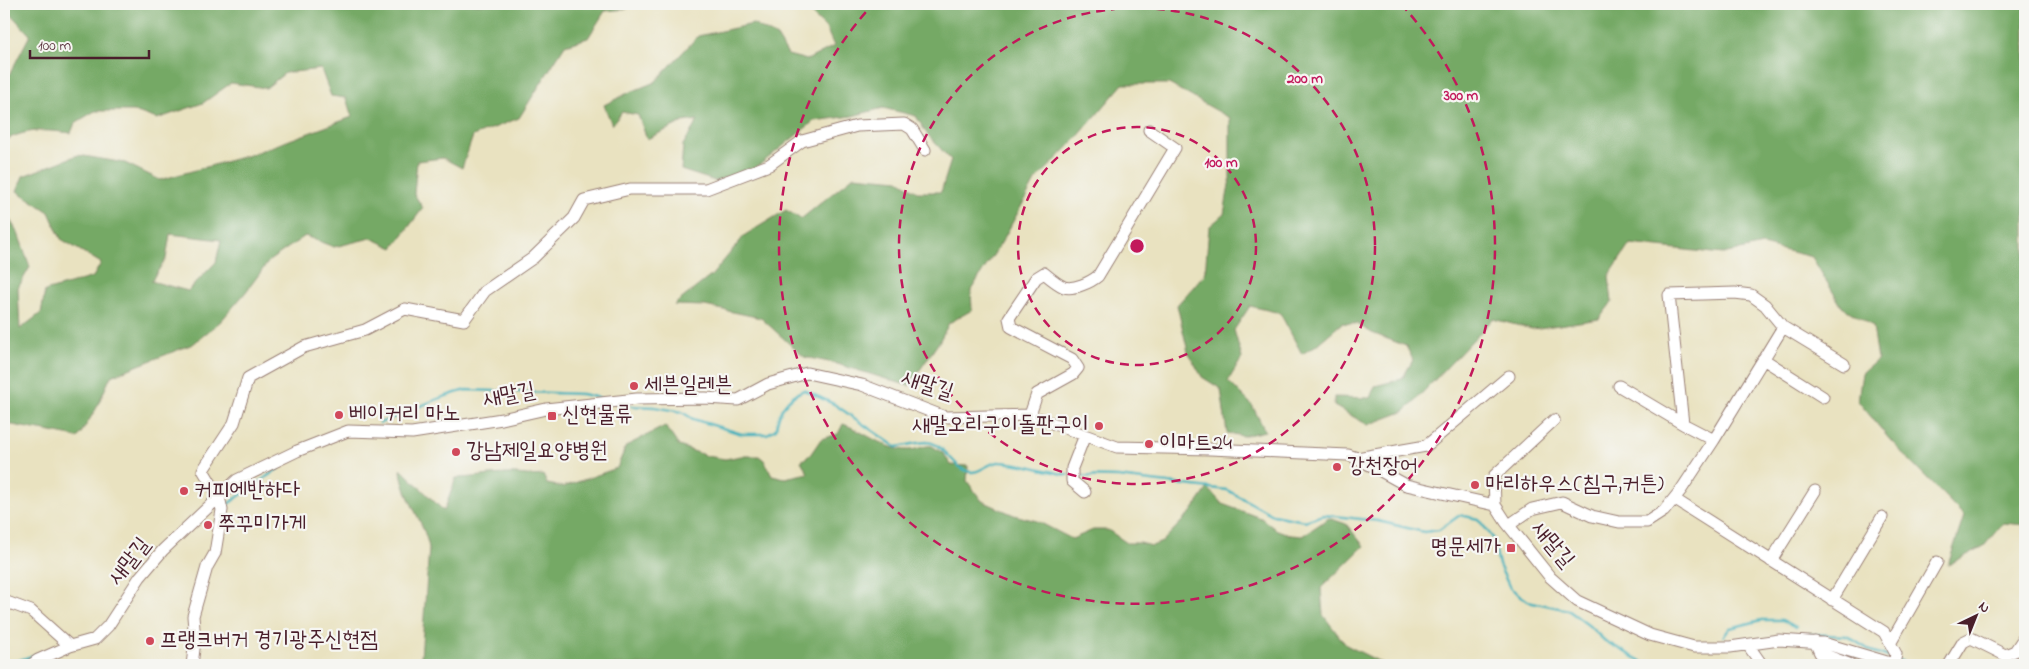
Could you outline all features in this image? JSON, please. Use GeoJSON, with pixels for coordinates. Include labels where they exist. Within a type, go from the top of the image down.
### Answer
{"type":"FeatureCollection","features":[{"type":"Feature","properties":{"kind":"street"},"geometry":{"type":"LineString","coordinates":[[192,665],[195,641],[194,616],[207,566],[215,553],[222,510],[219,497],[202,470],[234,423],[248,378],[304,347],[366,330],[405,309],[464,320],[485,292],[533,258],[574,218],[584,200],[630,189],[706,189],[768,165],[802,141],[857,126],[904,124],[912,129],[925,150]]}},
{"type":"Feature","properties":{"kind":"street"},"geometry":{"type":"LineString","coordinates":[[1030,415],[1037,394],[1073,374],[1078,368],[1072,359],[1011,327],[1009,318],[1036,278],[1044,273],[1068,288],[1090,282],[1098,276],[1175,148],[1149,130]]}},
{"type":"Feature","properties":{"kind":"street"},"geometry":{"type":"LineString","coordinates":[[1683,424],[1669,295],[1734,293],[1751,295],[1766,305],[1783,327],[1844,364]]}},
{"type":"Feature","properties":{"kind":"street"},"geometry":{"type":"LineString","coordinates":[[1509,525],[1532,509],[1562,502],[1592,516],[1619,522],[1647,522],[1664,512],[1714,440],[1783,327]]}},
{"type":"Feature","properties":{"kind":"street"},"geometry":{"type":"LineString","coordinates":[[1762,359],[1823,397]]}},
{"type":"Feature","properties":{"kind":"street","name":"새말길"},"geometry":{"type":"LineString","coordinates":[[31,665],[70,646],[95,639],[108,626],[140,577],[164,550],[237,480],[297,451],[348,431],[412,433],[502,419],[546,409],[637,399],[705,398],[738,400],[768,384],[807,373],[862,384],[945,417],[1030,415],[1117,448],[1210,449],[1348,455],[1406,485],[1495,505],[1550,577],[1577,601],[1650,635],[1694,646],[1730,648],[1779,640],[1815,642],[1895,662]]}},
{"type":"Feature","properties":{"kind":"street"},"geometry":{"type":"LineString","coordinates":[[1357,458],[1426,446],[1509,376]]}},
{"type":"Feature","properties":{"kind":"street"},"geometry":{"type":"LineString","coordinates":[[1619,386],[1714,440]]}},
{"type":"Feature","properties":{"kind":"street"},"geometry":{"type":"LineString","coordinates":[[1495,505],[1494,476],[1554,420]]}},
{"type":"Feature","properties":{"kind":"street"},"geometry":{"type":"LineString","coordinates":[[1084,435],[1072,476],[1085,492]]}},
{"type":"Feature","properties":{"kind":"street"},"geometry":{"type":"LineString","coordinates":[[1772,561],[1815,491]]}},
{"type":"Feature","properties":{"kind":"street"},"geometry":{"type":"LineString","coordinates":[[1674,499],[1884,632],[1891,642],[1895,662]]}},
{"type":"Feature","properties":{"kind":"street"},"geometry":{"type":"LineString","coordinates":[[1832,600],[1882,517]]}},
{"type":"Feature","properties":{"kind":"street"},"geometry":{"type":"LineString","coordinates":[[1891,642],[1937,562]]}},
{"type":"Feature","properties":{"kind":"street"},"geometry":{"type":"LineString","coordinates":[[4,601],[31,611],[70,646]]}},
{"type":"Feature","properties":{"kind":"street"},"geometry":{"type":"LineString","coordinates":[[1949,665],[1963,642],[1970,638],[2005,655],[2015,650],[2025,636]]}},
{"type":"Feature","properties":{"kind":"street"},"geometry":{"type":"LineString","coordinates":[[1815,642],[1820,653],[1851,665]]}},
{"type":"Feature","properties":{"kind":"street"},"geometry":{"type":"LineString","coordinates":[[1748,645],[1762,665]]}},
{"type":"Feature","properties":{"kind":"green space"},"geometry":{"type":"Polygon","coordinates":[[[4,4],[632,4],[627,9],[605,11],[588,38],[565,45],[519,118],[473,136],[462,168],[443,158],[417,161],[414,194],[423,208],[393,248],[371,238],[334,247],[305,236],[269,261],[221,321],[193,344],[111,376],[96,409],[78,438],[4,423],[4,210],[18,233],[30,267],[18,288],[20,329],[41,313],[45,291],[93,277],[101,263],[61,239],[49,212],[17,191],[23,176],[78,155],[125,163],[160,180],[249,155],[352,117],[346,98],[331,96],[321,69],[285,73],[266,88],[231,83],[203,103],[157,119],[134,111],[95,111],[75,123],[71,133],[37,131],[21,134],[4,141],[4,78],[6,81],[30,35],[4,7],[4,4]],[[170,234],[166,259],[151,281],[188,291],[216,262],[221,240],[170,234]]]}},
{"type":"Feature","properties":{"kind":"green space"},"geometry":{"type":"Polygon","coordinates":[[[804,4],[2025,4],[2025,525],[2003,523],[1984,546],[1948,565],[1964,516],[1890,440],[1858,401],[1862,373],[1878,359],[1873,326],[1842,307],[1812,257],[1762,245],[1723,254],[1630,244],[1609,276],[1612,302],[1599,319],[1532,329],[1493,319],[1405,411],[1368,425],[1334,406],[1334,397],[1370,398],[1375,386],[1402,379],[1413,360],[1406,346],[1372,333],[1357,324],[1342,323],[1315,346],[1302,354],[1280,313],[1250,306],[1234,330],[1242,358],[1228,381],[1252,405],[1265,431],[1243,436],[1227,433],[1221,389],[1202,377],[1188,352],[1177,305],[1205,274],[1209,227],[1224,214],[1230,179],[1230,118],[1169,84],[1123,84],[1075,140],[1035,181],[1003,240],[971,290],[972,310],[949,323],[939,342],[909,386],[834,363],[804,357],[761,318],[705,306],[674,305],[712,275],[745,235],[786,210],[801,219],[854,176],[899,180],[917,192],[941,192],[951,160],[927,134],[916,116],[883,108],[852,116],[814,121],[757,167],[715,181],[681,170],[683,145],[698,120],[683,122],[647,139],[638,115],[622,112],[612,125],[604,105],[655,82],[698,36],[753,24],[777,37],[788,55],[807,60],[834,46],[826,28],[804,7],[804,4]]]}},
{"type":"Feature","properties":{"kind":"green space"},"geometry":{"type":"Polygon","coordinates":[[[843,424],[884,444],[900,449],[912,450],[932,446],[944,454],[951,465],[968,466],[967,481],[982,501],[1014,515],[1037,521],[1072,539],[1093,530],[1108,530],[1127,543],[1140,543],[1152,546],[1162,542],[1192,511],[1208,488],[1222,504],[1261,518],[1275,529],[1291,535],[1302,536],[1329,518],[1346,524],[1364,546],[1321,588],[1323,615],[1346,645],[1386,665],[418,665],[421,658],[429,548],[423,528],[405,489],[401,469],[444,511],[456,478],[501,474],[543,475],[547,484],[563,487],[617,468],[626,446],[665,426],[679,446],[707,456],[725,459],[741,456],[759,456],[764,460],[772,475],[785,478],[808,473],[801,461],[810,455],[821,439],[838,434],[843,424]]]}},
{"type":"Feature","properties":{"kind":"waterway"},"geometry":{"type":"LineString","coordinates":[[380,423],[433,401],[466,390],[582,394],[600,398]]}},
{"type":"Feature","properties":{"kind":"waterway"},"geometry":{"type":"LineString","coordinates":[[631,406],[655,407],[682,412],[693,419],[742,434],[767,434],[776,429],[784,405],[804,390],[834,404],[896,447],[923,442],[933,443],[944,451],[959,467],[971,472],[1000,462],[1026,465],[1068,475]]}},
{"type":"Feature","properties":{"kind":"waterway"},"geometry":{"type":"LineString","coordinates":[[228,504],[279,468]]}},
{"type":"Feature","properties":{"kind":"waterway"},"geometry":{"type":"LineString","coordinates":[[1076,476],[1118,477],[1227,490],[1273,515],[1305,521],[1323,515],[1335,516],[1378,521],[1424,532],[1439,530],[1460,515],[1478,519],[1493,538],[1499,565],[1510,588],[1528,601],[1568,610],[1605,641],[1648,665]]}},
{"type":"Feature","properties":{"kind":"waterway"},"geometry":{"type":"LineString","coordinates":[[1724,636],[1730,628],[1762,620],[1782,620],[1796,627]]}},
{"type":"Feature","properties":{"kind":"waterway"},"geometry":{"type":"LineString","coordinates":[[1809,634],[1847,636],[1871,651],[1892,658]]}},
{"type":"Feature","properties":{"kind":"waterway"},"geometry":{"type":"LineString","coordinates":[[11,665],[14,662],[38,654]]}},
{"type":"Feature","properties":{"kind":"waterway"},"geometry":{"type":"LineString","coordinates":[[1692,665],[1704,658]]}},
{"type":"Feature","properties":{"kind":"waterway"},"geometry":{"type":"LineString","coordinates":[[1897,660],[1912,665]]}},
{"type":"Feature","properties":{"kind":"place","name":"세븐일레븐"},"geometry":{"type":"Point","coordinates":[634,386]}},
{"type":"Feature","properties":{"kind":"place","name":"베이커리 마노"},"geometry":{"type":"Point","coordinates":[339,415]}},
{"type":"Feature","properties":{"kind":"place","name":"신현물류"},"geometry":{"type":"Point","coordinates":[552,416]}},
{"type":"Feature","properties":{"kind":"place","name":"새말오리구이돌판구이"},"geometry":{"type":"Point","coordinates":[1099,426]}},
{"type":"Feature","properties":{"kind":"place","name":"이마트24"},"geometry":{"type":"Point","coordinates":[1149,444]}},
{"type":"Feature","properties":{"kind":"place","name":"강남제일요양병원"},"geometry":{"type":"Point","coordinates":[456,452]}},
{"type":"Feature","properties":{"kind":"place","name":"강천장어"},"geometry":{"type":"Point","coordinates":[1337,467]}},
{"type":"Feature","properties":{"kind":"place","name":"마리하우스(침구,커튼)"},"geometry":{"type":"Point","coordinates":[1475,485]}},
{"type":"Feature","properties":{"kind":"place","name":"커피에반하다"},"geometry":{"type":"Point","coordinates":[184,491]}},
{"type":"Feature","properties":{"kind":"place","name":"쭈꾸미가게"},"geometry":{"type":"Point","coordinates":[208,525]}},
{"type":"Feature","properties":{"kind":"place","name":"명문세가"},"geometry":{"type":"Point","coordinates":[1511,548]}},
{"type":"Feature","properties":{"kind":"place","name":"프랭크버거 경기광주신현점"},"geometry":{"type":"Point","coordinates":[150,641]}}]}
